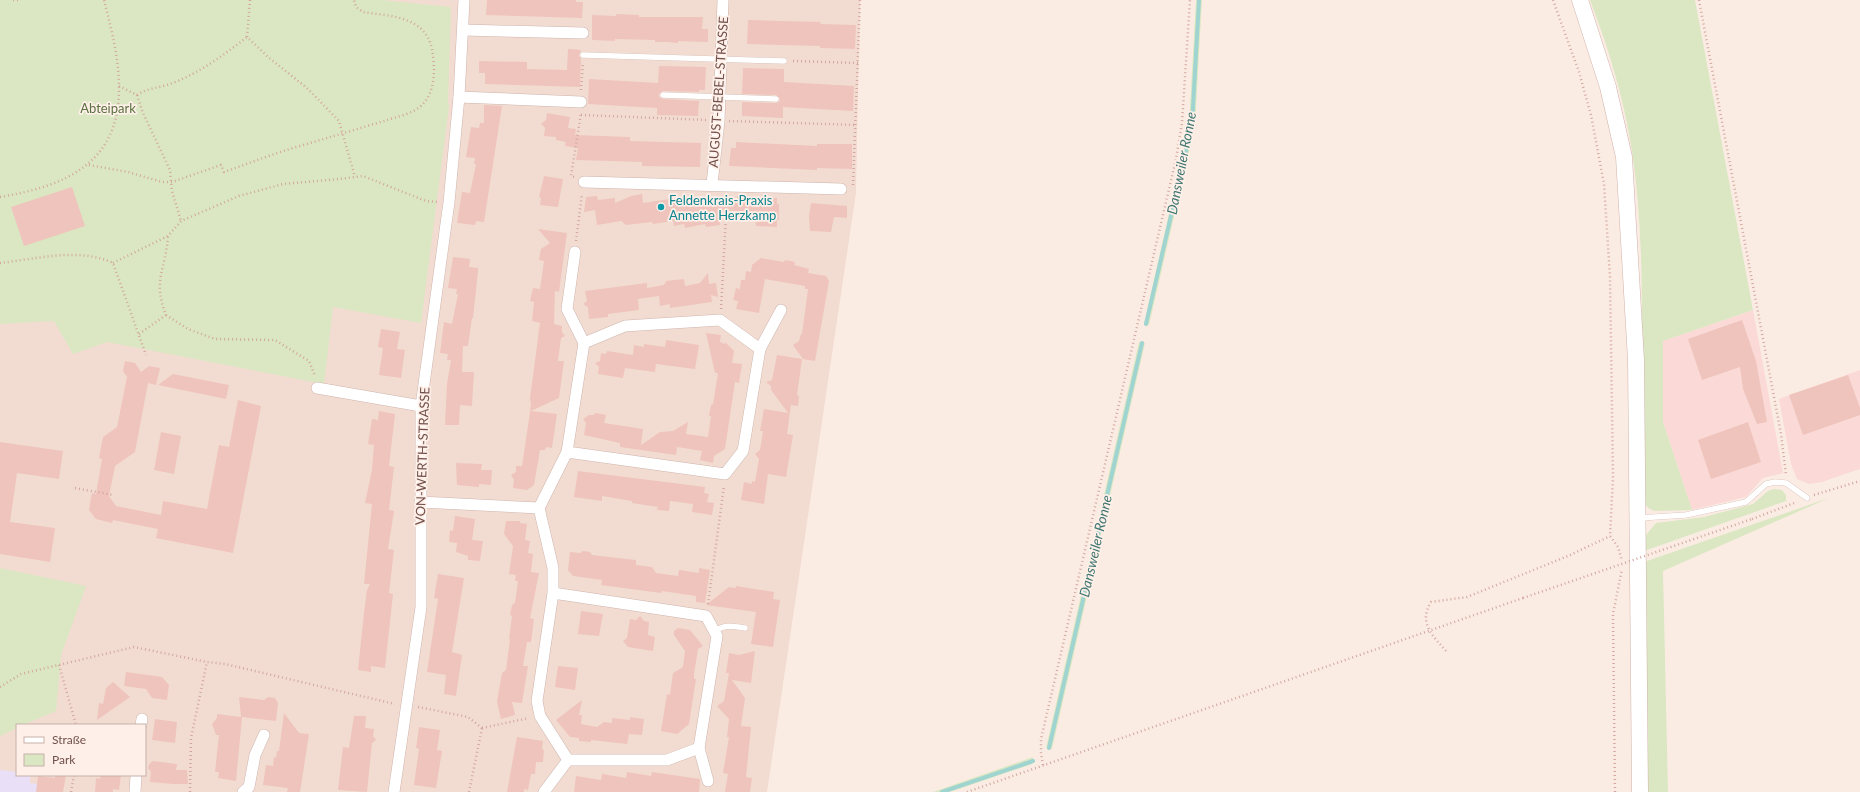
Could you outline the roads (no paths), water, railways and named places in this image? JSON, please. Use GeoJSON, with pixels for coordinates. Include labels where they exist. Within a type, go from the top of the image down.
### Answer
{"type":"FeatureCollection","features":[{"type":"Feature","properties":{"kind":"main road"},"geometry":{"type":"LineString","coordinates":[[1580,0],[1608,87],[1624,157],[1636,360],[1640,792]]}},
{"type":"Feature","properties":{"kind":"street","name":"VON-WERTH-STRASSE"},"geometry":{"type":"LineString","coordinates":[[394,792],[421,607],[421,406],[449,202],[459,97],[464,0]]}},
{"type":"Feature","properties":{"kind":"street","name":"AUGUST-BEBEL-STRASSE"},"geometry":{"type":"LineString","coordinates":[[712,184],[720,98],[723,0]]}},
{"type":"Feature","properties":{"kind":"street"},"geometry":{"type":"LineString","coordinates":[[463,30],[582,33]]}},
{"type":"Feature","properties":{"kind":"street"},"geometry":{"type":"LineString","coordinates":[[459,97],[581,102]]}},
{"type":"Feature","properties":{"kind":"street","name":"AUGUST-BEBEL-STRASSE"},"geometry":{"type":"LineString","coordinates":[[584,182],[712,184],[842,189]]}},
{"type":"Feature","properties":{"kind":"street"},"geometry":{"type":"LineString","coordinates":[[568,760],[540,716],[537,701],[553,593],[553,568],[539,508],[567,452],[584,343],[567,309],[575,252]]}},
{"type":"Feature","properties":{"kind":"street"},"geometry":{"type":"LineString","coordinates":[[567,452],[725,474],[744,451],[760,349],[781,310]]}},
{"type":"Feature","properties":{"kind":"street"},"geometry":{"type":"LineString","coordinates":[[584,343],[625,326],[720,320],[760,349]]}},
{"type":"Feature","properties":{"kind":"street"},"geometry":{"type":"LineString","coordinates":[[317,388],[421,406]]}},
{"type":"Feature","properties":{"kind":"street"},"geometry":{"type":"LineString","coordinates":[[420,502],[539,508]]}},
{"type":"Feature","properties":{"kind":"street"},"geometry":{"type":"LineString","coordinates":[[553,593],[706,616],[717,636],[699,748],[708,781]]}},
{"type":"Feature","properties":{"kind":"street"},"geometry":{"type":"LineString","coordinates":[[243,792],[249,787],[255,755],[264,735]]}},
{"type":"Feature","properties":{"kind":"street"},"geometry":{"type":"LineString","coordinates":[[568,760],[667,760],[699,748]]}},
{"type":"Feature","properties":{"kind":"street"},"geometry":{"type":"LineString","coordinates":[[544,792],[568,760]]}},
{"type":"Feature","properties":{"kind":"street"},"geometry":{"type":"LineString","coordinates":[[135,792],[136,776]]}},
{"type":"Feature","properties":{"kind":"lane"},"geometry":{"type":"LineString","coordinates":[[583,55],[784,61]]}},
{"type":"Feature","properties":{"kind":"lane"},"geometry":{"type":"LineString","coordinates":[[663,95],[776,99]]}},
{"type":"Feature","properties":{"kind":"lane"},"geometry":{"type":"LineString","coordinates":[[1637,518],[1686,515],[1746,502],[1766,484],[1775,482],[1786,483],[1807,498]]}},
{"type":"Feature","properties":{"kind":"lane"},"geometry":{"type":"LineString","coordinates":[[715,631],[721,627],[729,626],[745,628]]}},
{"type":"Feature","properties":{"kind":"waterway","name":"Dansweiler Ronne"},"geometry":{"type":"LineString","coordinates":[[1146,324],[1192,125],[1199,0]]}},
{"type":"Feature","properties":{"kind":"waterway","name":"Dansweiler Ronne"},"geometry":{"type":"LineString","coordinates":[[1049,748],[1142,343]]}},
{"type":"Feature","properties":{"kind":"waterway","name":"Dansweiler Ronne"},"geometry":{"type":"LineString","coordinates":[[942,792],[1033,761]]}},
{"type":"Feature","properties":{"kind":"place","name":"Feldenkrais-Praxis Annette Herzkamp"},"geometry":{"type":"Point","coordinates":[661,207]}},
{"type":"Feature","properties":{"kind":"park label","name":"Abteipark"},"geometry":{"type":"Point","coordinates":[108,108]}}]}
